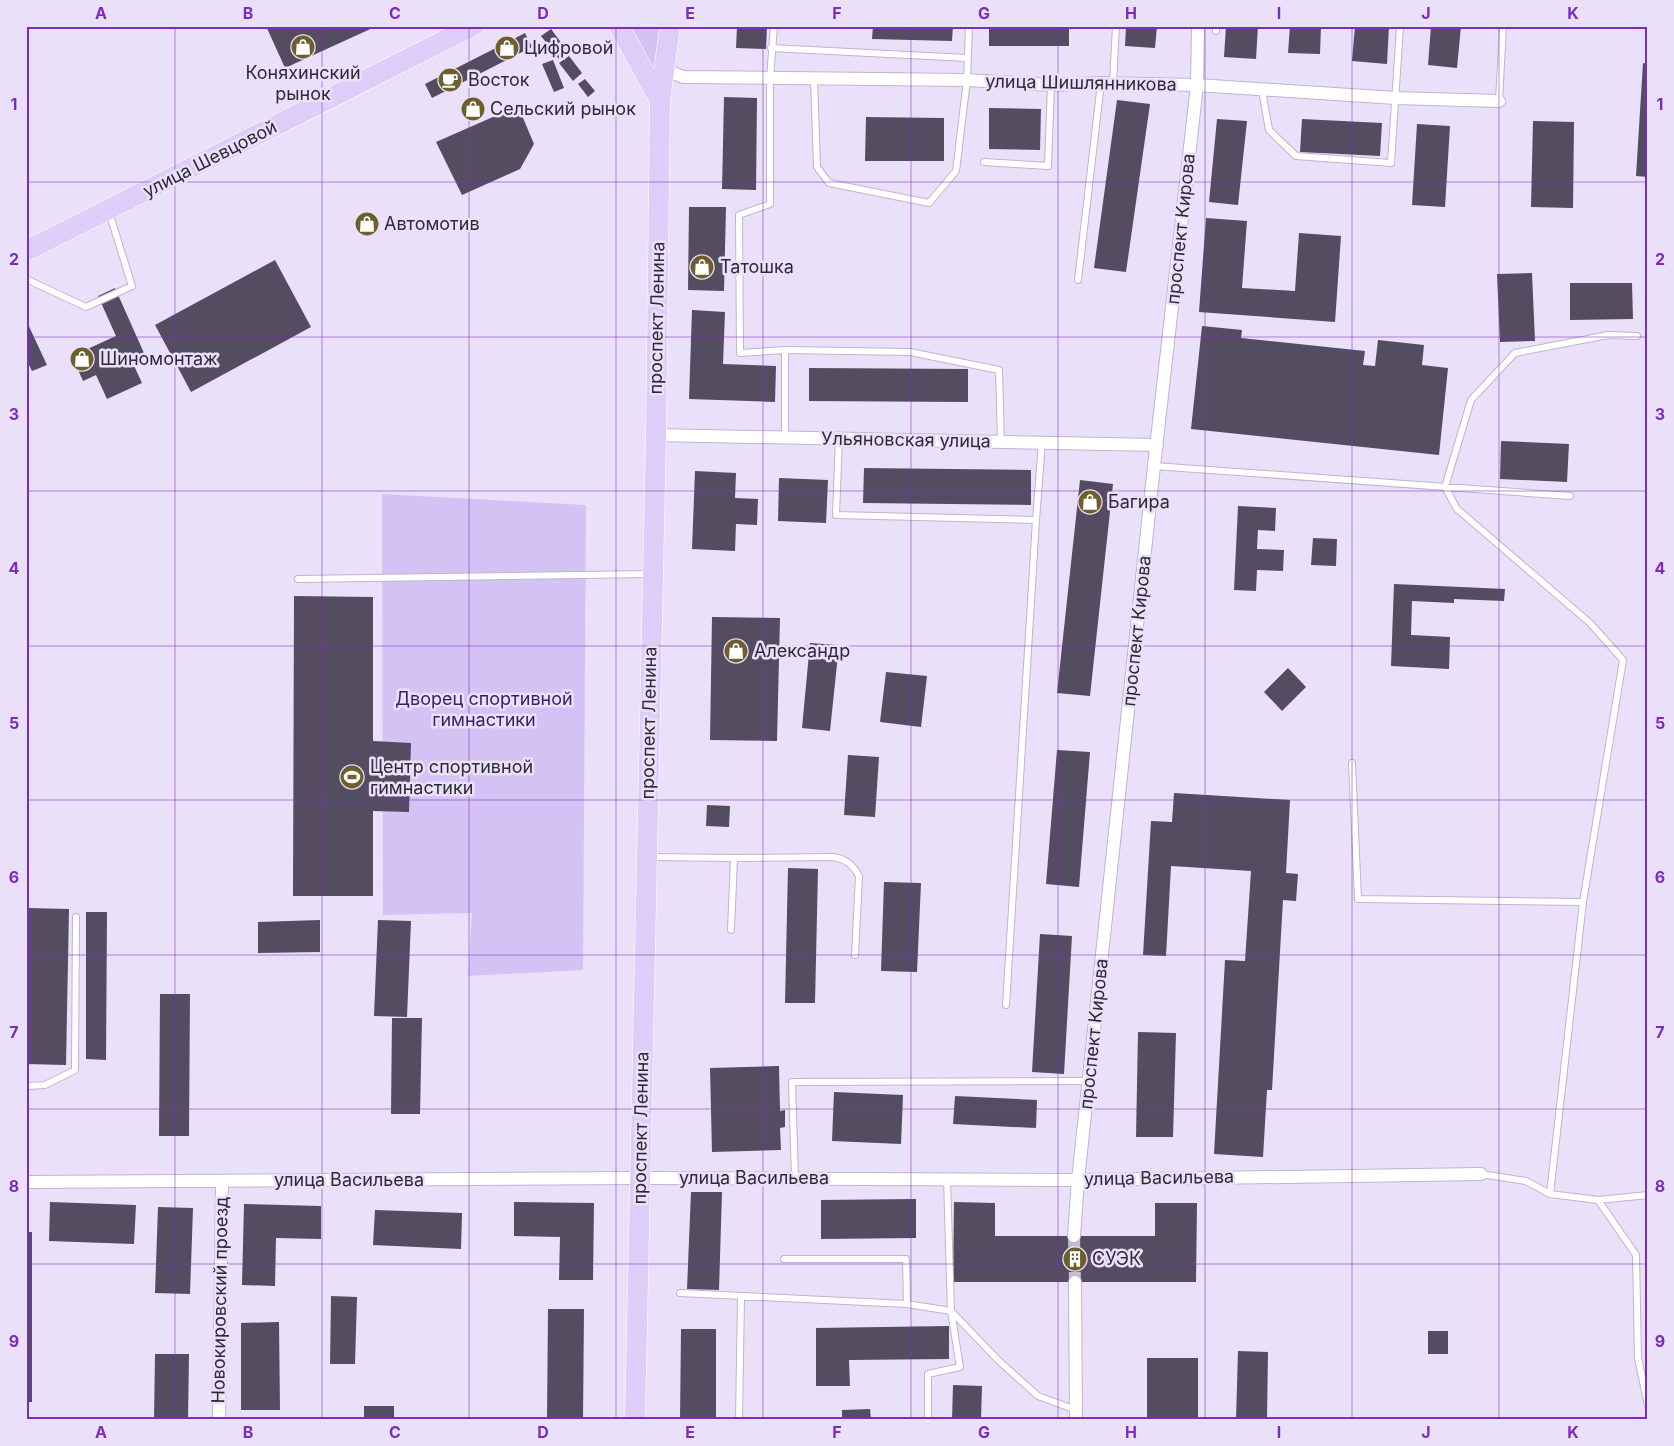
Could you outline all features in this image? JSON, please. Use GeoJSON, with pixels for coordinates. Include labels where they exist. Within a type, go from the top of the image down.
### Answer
{"type":"FeatureCollection","features":[{"type":"Feature","properties":{"kind":"main road","name":"улица Шевцовой"},"geometry":{"type":"LineString","coordinates":[[26,251],[473,26]]}},
{"type":"Feature","properties":{"kind":"main road"},"geometry":{"type":"LineString","coordinates":[[619,26],[660,101]]}},
{"type":"Feature","properties":{"kind":"main road","name":"проспект Ленина"},"geometry":{"type":"LineString","coordinates":[[635,1420],[656,435],[660,101],[670,26]]}},
{"type":"Feature","properties":{"kind":"street","name":"проспект Кирова"},"geometry":{"type":"LineString","coordinates":[[1074,1236],[1078,1180],[1154,466],[1197,85],[1198,26]]}},
{"type":"Feature","properties":{"kind":"street","name":"улица Шишлянникова"},"geometry":{"type":"LineString","coordinates":[[664,69],[683,77],[967,80],[1051,85],[1107,83],[1197,85],[1396,98],[1499,101]]}},
{"type":"Feature","properties":{"kind":"street","name":"Ульяновская улица"},"geometry":{"type":"LineString","coordinates":[[656,435],[1157,445]]}},
{"type":"Feature","properties":{"kind":"street","name":"улица Васильева"},"geometry":{"type":"LineString","coordinates":[[26,1182],[640,1178],[1078,1180],[1481,1174]]}},
{"type":"Feature","properties":{"kind":"street","name":"Новокировский проезд"},"geometry":{"type":"LineString","coordinates":[[219,1420],[222,1181]]}},
{"type":"Feature","properties":{"kind":"street"},"geometry":{"type":"LineString","coordinates":[[1075,1282],[1076,1415]]}},
{"type":"Feature","properties":{"kind":"lane"},"geometry":{"type":"LineString","coordinates":[[774,26],[770,78],[770,204],[739,215],[740,352],[785,350],[910,352],[999,370],[1000,442]]}},
{"type":"Feature","properties":{"kind":"lane"},"geometry":{"type":"LineString","coordinates":[[814,79],[817,166],[829,183],[929,203],[956,171],[967,80],[969,26]]}},
{"type":"Feature","properties":{"kind":"lane"},"geometry":{"type":"LineString","coordinates":[[1078,280],[1116,26]]}},
{"type":"Feature","properties":{"kind":"lane"},"geometry":{"type":"LineString","coordinates":[[1262,90],[1269,130],[1296,156],[1391,163],[1400,26]]}},
{"type":"Feature","properties":{"kind":"lane"},"geometry":{"type":"LineString","coordinates":[[1499,101],[1503,26]]}},
{"type":"Feature","properties":{"kind":"lane"},"geometry":{"type":"LineString","coordinates":[[771,48],[967,58]]}},
{"type":"Feature","properties":{"kind":"lane"},"geometry":{"type":"LineString","coordinates":[[984,162],[1048,166],[1051,85]]}},
{"type":"Feature","properties":{"kind":"lane"},"geometry":{"type":"LineString","coordinates":[[26,279],[86,307],[132,286],[108,210]]}},
{"type":"Feature","properties":{"kind":"lane"},"geometry":{"type":"LineString","coordinates":[[1550,1194],[1583,902],[1623,660],[1590,623],[1457,509],[1445,487],[1470,400],[1515,353],[1608,335],[1637,336]]}},
{"type":"Feature","properties":{"kind":"lane"},"geometry":{"type":"LineString","coordinates":[[785,350],[785,437]]}},
{"type":"Feature","properties":{"kind":"lane"},"geometry":{"type":"LineString","coordinates":[[839,438],[836,516],[1036,520]]}},
{"type":"Feature","properties":{"kind":"lane"},"geometry":{"type":"LineString","coordinates":[[1006,1005],[1042,442]]}},
{"type":"Feature","properties":{"kind":"lane"},"geometry":{"type":"LineString","coordinates":[[1154,466],[1570,496]]}},
{"type":"Feature","properties":{"kind":"lane"},"geometry":{"type":"LineString","coordinates":[[298,579],[652,574]]}},
{"type":"Feature","properties":{"kind":"lane"},"geometry":{"type":"LineString","coordinates":[[1352,763],[1358,899],[1583,902]]}},
{"type":"Feature","properties":{"kind":"lane"},"geometry":{"type":"LineString","coordinates":[[646,856],[734,858],[834,857],[843,859],[852,864],[859,876],[855,955]]}},
{"type":"Feature","properties":{"kind":"lane"},"geometry":{"type":"LineString","coordinates":[[731,930],[734,858]]}},
{"type":"Feature","properties":{"kind":"lane"},"geometry":{"type":"LineString","coordinates":[[26,1086],[45,1084],[75,1070],[76,917]]}},
{"type":"Feature","properties":{"kind":"lane"},"geometry":{"type":"LineString","coordinates":[[795,1178],[792,1082],[1090,1081]]}},
{"type":"Feature","properties":{"kind":"lane"},"geometry":{"type":"LineString","coordinates":[[1481,1174],[1526,1181],[1550,1194],[1598,1200],[1648,1195]]}},
{"type":"Feature","properties":{"kind":"lane"},"geometry":{"type":"LineString","coordinates":[[928,1420],[928,1374],[960,1367],[951,1311],[947,1179]]}},
{"type":"Feature","properties":{"kind":"lane"},"geometry":{"type":"LineString","coordinates":[[1598,1200],[1636,1255],[1638,1358],[1648,1406]]}},
{"type":"Feature","properties":{"kind":"lane"},"geometry":{"type":"LineString","coordinates":[[784,1259],[906,1259],[907,1304]]}},
{"type":"Feature","properties":{"kind":"lane"},"geometry":{"type":"LineString","coordinates":[[680,1293],[907,1304],[951,1311],[998,1360],[1038,1396],[1076,1415]]}},
{"type":"Feature","properties":{"kind":"lane"},"geometry":{"type":"LineString","coordinates":[[739,1420],[741,1296]]}},
{"type":"Feature","properties":{"kind":"green space"},"geometry":{"type":"Polygon","coordinates":[[[628,26],[661,26],[657,66],[653,68],[628,26]]]}},
{"type":"Feature","properties":{"kind":"green space","name":"Дворец спортивной гимнастики"},"geometry":{"type":"Polygon","coordinates":[[[382,494],[586,505],[583,970],[468,976],[472,913],[383,915],[382,494]]]}},
{"type":"Feature","properties":{"kind":"building","name":"Коняхинский рынок"},"geometry":{"type":"Polygon","coordinates":[[[266,26],[377,26],[285,68],[266,26]]]}},
{"type":"Feature","properties":{"kind":"building"},"geometry":{"type":"Polygon","coordinates":[[[737,26],[767,26],[766,49],[736,48],[737,26]]]}},
{"type":"Feature","properties":{"kind":"building"},"geometry":{"type":"Polygon","coordinates":[[[873,26],[953,26],[952,41],[872,39],[873,26]]]}},
{"type":"Feature","properties":{"kind":"building"},"geometry":{"type":"Polygon","coordinates":[[[989,26],[1069,26],[1069,46],[989,46],[989,26]]]}},
{"type":"Feature","properties":{"kind":"building"},"geometry":{"type":"Polygon","coordinates":[[[1126,26],[1157,26],[1155,48],[1125,46],[1126,26]]]}},
{"type":"Feature","properties":{"kind":"building"},"geometry":{"type":"Polygon","coordinates":[[[1226,26],[1258,26],[1256,59],[1224,57],[1226,26]]]}},
{"type":"Feature","properties":{"kind":"building"},"geometry":{"type":"Polygon","coordinates":[[[1290,26],[1321,26],[1320,54],[1288,53],[1290,26]]]}},
{"type":"Feature","properties":{"kind":"building"},"geometry":{"type":"Polygon","coordinates":[[[1355,26],[1389,26],[1387,64],[1352,61],[1355,26]]]}},
{"type":"Feature","properties":{"kind":"building"},"geometry":{"type":"Polygon","coordinates":[[[1431,26],[1461,26],[1457,68],[1428,65],[1431,26]]]}},
{"type":"Feature","properties":{"kind":"building"},"geometry":{"type":"Polygon","coordinates":[[[551,29],[568,52],[559,59],[541,36],[551,29]]]}},
{"type":"Feature","properties":{"kind":"building"},"geometry":{"type":"Polygon","coordinates":[[[525,33],[532,47],[432,98],[425,84],[525,33]]]}},
{"type":"Feature","properties":{"kind":"building"},"geometry":{"type":"Polygon","coordinates":[[[569,56],[582,73],[573,81],[559,63],[569,56]]]}},
{"type":"Feature","properties":{"kind":"building"},"geometry":{"type":"Polygon","coordinates":[[[553,60],[564,88],[554,92],[542,64],[553,60]]]}},
{"type":"Feature","properties":{"kind":"building"},"geometry":{"type":"Polygon","coordinates":[[[1643,63],[1648,64],[1648,177],[1636,176],[1643,63]]]}},
{"type":"Feature","properties":{"kind":"building"},"geometry":{"type":"Polygon","coordinates":[[[585,79],[595,91],[588,97],[578,84],[585,79]]]}},
{"type":"Feature","properties":{"kind":"building"},"geometry":{"type":"Polygon","coordinates":[[[724,97],[757,98],[756,190],[722,189],[724,97]]]}},
{"type":"Feature","properties":{"kind":"building"},"geometry":{"type":"Polygon","coordinates":[[[1117,100],[1150,104],[1126,272],[1094,268],[1117,100]]]}},
{"type":"Feature","properties":{"kind":"building"},"geometry":{"type":"Polygon","coordinates":[[[518,106],[534,144],[520,169],[462,195],[436,142],[518,106]]]}},
{"type":"Feature","properties":{"kind":"building"},"geometry":{"type":"Polygon","coordinates":[[[989,108],[1041,109],[1040,150],[989,149],[989,108]]]}},
{"type":"Feature","properties":{"kind":"building"},"geometry":{"type":"Polygon","coordinates":[[[866,117],[944,118],[944,161],[865,161],[866,117]]]}},
{"type":"Feature","properties":{"kind":"building"},"geometry":{"type":"Polygon","coordinates":[[[1217,119],[1247,121],[1238,205],[1209,202],[1217,119]]]}},
{"type":"Feature","properties":{"kind":"building"},"geometry":{"type":"Polygon","coordinates":[[[1302,119],[1382,123],[1380,156],[1300,152],[1302,119]]]}},
{"type":"Feature","properties":{"kind":"building"},"geometry":{"type":"Polygon","coordinates":[[[1533,121],[1574,122],[1573,208],[1531,207],[1533,121]]]}},
{"type":"Feature","properties":{"kind":"building"},"geometry":{"type":"Polygon","coordinates":[[[1417,124],[1450,126],[1445,207],[1412,205],[1417,124]]]}},
{"type":"Feature","properties":{"kind":"building"},"geometry":{"type":"Polygon","coordinates":[[[689,207],[726,207],[724,291],[688,290],[689,207]]]}},
{"type":"Feature","properties":{"kind":"building"},"geometry":{"type":"Polygon","coordinates":[[[1206,218],[1247,221],[1242,288],[1295,291],[1299,233],[1341,236],[1335,322],[1199,312],[1206,218]]]}},
{"type":"Feature","properties":{"kind":"building"},"geometry":{"type":"Polygon","coordinates":[[[275,260],[311,327],[191,392],[155,325],[275,260]]]}},
{"type":"Feature","properties":{"kind":"building"},"geometry":{"type":"Polygon","coordinates":[[[1532,273],[1535,341],[1500,342],[1497,274],[1532,273]]]}},
{"type":"Feature","properties":{"kind":"building"},"geometry":{"type":"Polygon","coordinates":[[[1570,283],[1632,283],[1633,319],[1570,320],[1570,283]]]}},
{"type":"Feature","properties":{"kind":"building"},"geometry":{"type":"Polygon","coordinates":[[[115,288],[144,353],[131,359],[142,383],[107,399],[96,375],[83,381],[72,356],[116,336],[98,296],[115,288]]]}},
{"type":"Feature","properties":{"kind":"building"},"geometry":{"type":"Polygon","coordinates":[[[692,310],[725,312],[723,364],[776,366],[775,402],[689,399],[692,310]]]}},
{"type":"Feature","properties":{"kind":"building"},"geometry":{"type":"Polygon","coordinates":[[[26,320],[47,365],[32,371],[26,359],[26,320]]]}},
{"type":"Feature","properties":{"kind":"building"},"geometry":{"type":"Polygon","coordinates":[[[1202,326],[1242,330],[1241,338],[1365,351],[1363,365],[1375,366],[1378,340],[1424,345],[1422,365],[1448,368],[1439,455],[1191,429],[1202,326]]]}},
{"type":"Feature","properties":{"kind":"building"},"geometry":{"type":"Polygon","coordinates":[[[809,368],[968,369],[968,402],[809,401],[809,368]]]}},
{"type":"Feature","properties":{"kind":"building"},"geometry":{"type":"Polygon","coordinates":[[[1501,441],[1569,444],[1567,482],[1500,479],[1501,441]]]}},
{"type":"Feature","properties":{"kind":"building"},"geometry":{"type":"Polygon","coordinates":[[[864,468],[1031,470],[1031,505],[863,503],[864,468]]]}},
{"type":"Feature","properties":{"kind":"building"},"geometry":{"type":"Polygon","coordinates":[[[695,471],[736,473],[735,498],[758,499],[757,525],[736,524],[735,551],[692,549],[695,471]]]}},
{"type":"Feature","properties":{"kind":"building"},"geometry":{"type":"Polygon","coordinates":[[[779,478],[828,480],[826,523],[778,521],[779,478]]]}},
{"type":"Feature","properties":{"kind":"building"},"geometry":{"type":"Polygon","coordinates":[[[1080,480],[1113,484],[1090,696],[1057,693],[1080,480]]]}},
{"type":"Feature","properties":{"kind":"building"},"geometry":{"type":"Polygon","coordinates":[[[1238,506],[1276,508],[1275,531],[1258,530],[1257,549],[1284,550],[1283,571],[1257,570],[1256,591],[1234,590],[1238,506]]]}},
{"type":"Feature","properties":{"kind":"building"},"geometry":{"type":"Polygon","coordinates":[[[1313,538],[1337,539],[1336,566],[1311,565],[1313,538]]]}},
{"type":"Feature","properties":{"kind":"building"},"geometry":{"type":"Polygon","coordinates":[[[1394,584],[1505,589],[1504,601],[1454,599],[1454,603],[1412,601],[1411,635],[1450,637],[1449,669],[1391,666],[1394,584]]]}},
{"type":"Feature","properties":{"kind":"building","name":"Центр спортивной гимнастики"},"geometry":{"type":"Polygon","coordinates":[[[294,596],[373,597],[373,741],[411,743],[409,812],[373,811],[373,896],[293,896],[294,596]]]}},
{"type":"Feature","properties":{"kind":"building"},"geometry":{"type":"Polygon","coordinates":[[[712,617],[780,618],[777,741],[710,740],[712,617]]]}},
{"type":"Feature","properties":{"kind":"building"},"geometry":{"type":"Polygon","coordinates":[[[810,643],[839,645],[830,731],[802,728],[810,643]]]}},
{"type":"Feature","properties":{"kind":"building"},"geometry":{"type":"Polygon","coordinates":[[[1288,668],[1306,687],[1282,711],[1264,692],[1288,668]]]}},
{"type":"Feature","properties":{"kind":"building"},"geometry":{"type":"Polygon","coordinates":[[[886,672],[927,676],[921,727],[880,722],[886,672]]]}},
{"type":"Feature","properties":{"kind":"building"},"geometry":{"type":"Polygon","coordinates":[[[1057,750],[1090,752],[1079,887],[1046,884],[1057,750]]]}},
{"type":"Feature","properties":{"kind":"building"},"geometry":{"type":"Polygon","coordinates":[[[848,755],[879,757],[875,817],[844,815],[848,755]]]}},
{"type":"Feature","properties":{"kind":"building"},"geometry":{"type":"Polygon","coordinates":[[[1174,793],[1290,800],[1286,873],[1298,874],[1296,901],[1283,900],[1272,1090],[1267,1090],[1263,1157],[1214,1154],[1225,960],[1245,961],[1251,871],[1171,866],[1166,956],[1143,955],[1151,821],[1172,822],[1174,793]]]}},
{"type":"Feature","properties":{"kind":"building"},"geometry":{"type":"Polygon","coordinates":[[[707,805],[730,806],[729,827],[706,826],[707,805]]]}},
{"type":"Feature","properties":{"kind":"building"},"geometry":{"type":"Polygon","coordinates":[[[788,868],[818,869],[815,1003],[785,1003],[788,868]]]}},
{"type":"Feature","properties":{"kind":"building"},"geometry":{"type":"Polygon","coordinates":[[[884,882],[921,883],[917,972],[881,971],[884,882]]]}},
{"type":"Feature","properties":{"kind":"building"},"geometry":{"type":"Polygon","coordinates":[[[27,908],[69,909],[66,1065],[26,1064],[27,908]]]}},
{"type":"Feature","properties":{"kind":"building"},"geometry":{"type":"Polygon","coordinates":[[[86,912],[107,912],[106,1060],[86,1059],[86,912]]]}},
{"type":"Feature","properties":{"kind":"building"},"geometry":{"type":"Polygon","coordinates":[[[320,920],[320,952],[258,953],[258,922],[320,920]]]}},
{"type":"Feature","properties":{"kind":"building"},"geometry":{"type":"Polygon","coordinates":[[[378,920],[411,921],[407,1017],[374,1016],[378,920]]]}},
{"type":"Feature","properties":{"kind":"building"},"geometry":{"type":"Polygon","coordinates":[[[1040,934],[1072,936],[1064,1074],[1032,1072],[1040,934]]]}},
{"type":"Feature","properties":{"kind":"building"},"geometry":{"type":"Polygon","coordinates":[[[160,994],[190,994],[189,1136],[159,1136],[160,994]]]}},
{"type":"Feature","properties":{"kind":"building"},"geometry":{"type":"Polygon","coordinates":[[[392,1018],[422,1018],[420,1114],[391,1114],[392,1018]]]}},
{"type":"Feature","properties":{"kind":"building"},"geometry":{"type":"Polygon","coordinates":[[[1138,1032],[1176,1033],[1173,1137],[1136,1137],[1138,1032]]]}},
{"type":"Feature","properties":{"kind":"building"},"geometry":{"type":"Polygon","coordinates":[[[779,1066],[780,1111],[785,1110],[785,1127],[780,1128],[781,1150],[712,1152],[710,1068],[779,1066]]]}},
{"type":"Feature","properties":{"kind":"building"},"geometry":{"type":"Polygon","coordinates":[[[834,1092],[903,1095],[901,1144],[832,1141],[834,1092]]]}},
{"type":"Feature","properties":{"kind":"building"},"geometry":{"type":"Polygon","coordinates":[[[955,1096],[1037,1100],[1036,1128],[953,1124],[955,1096]]]}},
{"type":"Feature","properties":{"kind":"building"},"geometry":{"type":"Polygon","coordinates":[[[691,1192],[722,1192],[719,1290],[687,1289],[691,1192]]]}},
{"type":"Feature","properties":{"kind":"building"},"geometry":{"type":"Polygon","coordinates":[[[916,1199],[916,1238],[821,1239],[821,1200],[916,1199]]]}},
{"type":"Feature","properties":{"kind":"building"},"geometry":{"type":"Polygon","coordinates":[[[50,1202],[136,1205],[134,1244],[49,1241],[50,1202]]]}},
{"type":"Feature","properties":{"kind":"building"},"geometry":{"type":"Polygon","coordinates":[[[514,1202],[594,1203],[593,1280],[559,1280],[560,1237],[514,1236],[514,1202]]]}},
{"type":"Feature","properties":{"kind":"building","name":"СУЭК"},"geometry":{"type":"Polygon","coordinates":[[[954,1202],[995,1203],[995,1236],[1155,1236],[1155,1203],[1197,1203],[1196,1282],[953,1282],[954,1202]]]}},
{"type":"Feature","properties":{"kind":"building"},"geometry":{"type":"Polygon","coordinates":[[[244,1204],[321,1206],[321,1239],[276,1238],[275,1286],[242,1285],[244,1204]]]}},
{"type":"Feature","properties":{"kind":"building"},"geometry":{"type":"Polygon","coordinates":[[[158,1207],[193,1208],[190,1294],[155,1293],[158,1207]]]}},
{"type":"Feature","properties":{"kind":"building"},"geometry":{"type":"Polygon","coordinates":[[[375,1210],[462,1213],[461,1249],[373,1245],[375,1210]]]}},
{"type":"Feature","properties":{"kind":"building"},"geometry":{"type":"Polygon","coordinates":[[[26,1232],[32,1232],[32,1402],[26,1402],[26,1232]]]}},
{"type":"Feature","properties":{"kind":"building"},"geometry":{"type":"Polygon","coordinates":[[[331,1296],[357,1297],[355,1364],[330,1364],[331,1296]]]}},
{"type":"Feature","properties":{"kind":"building"},"geometry":{"type":"Polygon","coordinates":[[[548,1309],[584,1309],[583,1420],[547,1420],[548,1309]]]}},
{"type":"Feature","properties":{"kind":"building"},"geometry":{"type":"Polygon","coordinates":[[[279,1322],[280,1410],[241,1410],[241,1323],[279,1322]]]}},
{"type":"Feature","properties":{"kind":"building"},"geometry":{"type":"Polygon","coordinates":[[[949,1326],[949,1359],[849,1360],[850,1386],[816,1386],[816,1328],[949,1326]]]}},
{"type":"Feature","properties":{"kind":"building"},"geometry":{"type":"Polygon","coordinates":[[[681,1329],[716,1329],[716,1420],[680,1420],[681,1329]]]}},
{"type":"Feature","properties":{"kind":"building"},"geometry":{"type":"Polygon","coordinates":[[[1428,1331],[1448,1331],[1448,1354],[1428,1354],[1428,1331]]]}},
{"type":"Feature","properties":{"kind":"building"},"geometry":{"type":"Polygon","coordinates":[[[1238,1351],[1268,1352],[1267,1420],[1236,1420],[1238,1351]]]}},
{"type":"Feature","properties":{"kind":"building"},"geometry":{"type":"Polygon","coordinates":[[[155,1354],[189,1354],[188,1420],[154,1420],[155,1354]]]}},
{"type":"Feature","properties":{"kind":"building"},"geometry":{"type":"Polygon","coordinates":[[[1147,1358],[1198,1358],[1198,1420],[1147,1420],[1147,1358]]]}},
{"type":"Feature","properties":{"kind":"building"},"geometry":{"type":"Polygon","coordinates":[[[953,1385],[982,1386],[981,1420],[952,1420],[953,1385]]]}},
{"type":"Feature","properties":{"kind":"building"},"geometry":{"type":"Polygon","coordinates":[[[364,1406],[394,1406],[394,1420],[364,1420],[364,1406]]]}},
{"type":"Feature","properties":{"kind":"building"},"geometry":{"type":"Polygon","coordinates":[[[870,1409],[871,1420],[842,1420],[842,1410],[870,1409]]]}},
{"type":"Feature","properties":{"kind":"tunnel"},"geometry":{"type":"LineString","coordinates":[[1074,1236],[1075,1282]]}},
{"type":"Feature","properties":{"kind":"place","name":"Коняхинский рынок"},"geometry":{"type":"Point","coordinates":[303,47]}},
{"type":"Feature","properties":{"kind":"place","name":"Цифровой"},"geometry":{"type":"Point","coordinates":[507,48]}},
{"type":"Feature","properties":{"kind":"place","name":"Восток"},"geometry":{"type":"Point","coordinates":[450,80]}},
{"type":"Feature","properties":{"kind":"place","name":"Сельский рынок"},"geometry":{"type":"Point","coordinates":[473,109]}},
{"type":"Feature","properties":{"kind":"place","name":"Автомотив"},"geometry":{"type":"Point","coordinates":[367,224]}},
{"type":"Feature","properties":{"kind":"place","name":"Татошка"},"geometry":{"type":"Point","coordinates":[702,267]}},
{"type":"Feature","properties":{"kind":"place","name":"Шиномонтаж"},"geometry":{"type":"Point","coordinates":[82,359]}},
{"type":"Feature","properties":{"kind":"place","name":"Багира"},"geometry":{"type":"Point","coordinates":[1090,502]}},
{"type":"Feature","properties":{"kind":"place","name":"Александр"},"geometry":{"type":"Point","coordinates":[736,651]}},
{"type":"Feature","properties":{"kind":"place","name":"Центр спортивной гимнастики"},"geometry":{"type":"Point","coordinates":[352,777]}},
{"type":"Feature","properties":{"kind":"place","name":"СУЭК"},"geometry":{"type":"Point","coordinates":[1075,1259]}}]}
